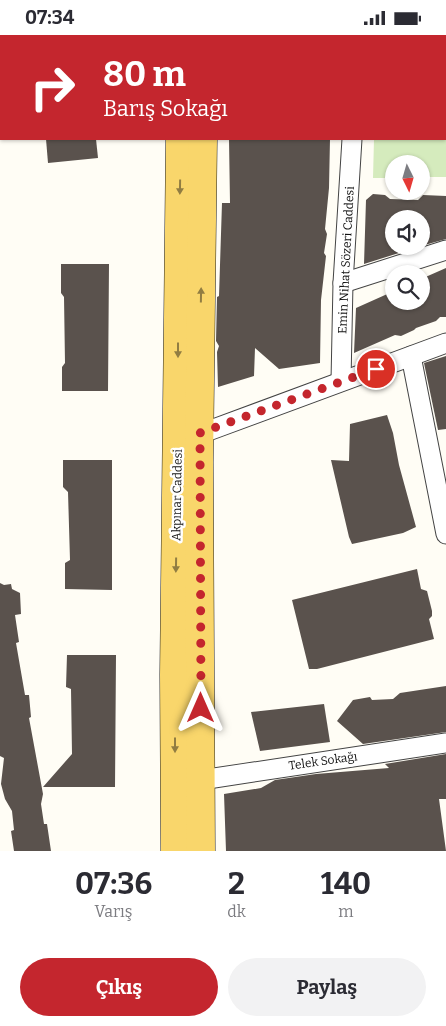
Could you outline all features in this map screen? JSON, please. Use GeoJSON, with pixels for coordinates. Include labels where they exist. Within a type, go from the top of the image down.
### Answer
{"type":"FeatureCollection","features":[{"type":"Feature","properties":{"kind":"main road","name":"Akpınar Caddesi"},"geometry":{"type":"LineString","coordinates":[[180,140],[201,779],[201,851]]}},
{"type":"Feature","properties":{"kind":"main road","name":"Akpınar Caddesi"},"geometry":{"type":"LineString","coordinates":[[175,851],[174,675],[189,438],[203,140]]}},
{"type":"Feature","properties":{"kind":"street","name":"Emin Nihat Sözeri Caddesi"},"geometry":{"type":"LineString","coordinates":[[341,381],[343,283],[352,140]]}},
{"type":"Feature","properties":{"kind":"street"},"geometry":{"type":"LineString","coordinates":[[343,283],[446,250]]}},
{"type":"Feature","properties":{"kind":"street"},"geometry":{"type":"LineString","coordinates":[[189,438],[446,343]]}},
{"type":"Feature","properties":{"kind":"street"},"geometry":{"type":"LineString","coordinates":[[411,356],[446,534]]}},
{"type":"Feature","properties":{"kind":"street","name":"Telek Sokağı"},"geometry":{"type":"LineString","coordinates":[[201,779],[446,743]]}},
{"type":"Feature","properties":{"kind":"green space"},"geometry":{"type":"Polygon","coordinates":[[[374,140],[446,140],[446,177],[430,177],[430,155],[385,155],[385,178],[373,178],[374,140]]]}},
{"type":"Feature","properties":{"kind":"building"},"geometry":{"type":"Polygon","coordinates":[[[46,140],[96,140],[98,158],[48,163],[46,140]]]}},
{"type":"Feature","properties":{"kind":"building"},"geometry":{"type":"Polygon","coordinates":[[[229,140],[330,140],[329,188],[325,229],[327,234],[324,253],[326,256],[321,300],[320,363],[279,369],[255,348],[254,376],[218,387],[217,352],[219,346],[216,341],[222,203],[230,203],[229,140]]]}},
{"type":"Feature","properties":{"kind":"building"},"geometry":{"type":"Polygon","coordinates":[[[373,194],[385,195],[385,200],[430,200],[430,195],[446,196],[446,239],[430,243],[430,210],[385,210],[385,255],[392,255],[364,264],[366,200],[373,194]]]}},
{"type":"Feature","properties":{"kind":"building"},"geometry":{"type":"Polygon","coordinates":[[[61,264],[109,264],[108,391],[62,391],[62,367],[65,363],[64,297],[61,293],[61,264]]]}},
{"type":"Feature","properties":{"kind":"building"},"geometry":{"type":"Polygon","coordinates":[[[446,268],[446,317],[440,317],[436,321],[401,336],[395,335],[354,353],[356,308],[385,295],[385,310],[430,310],[430,275],[446,268]]]}},
{"type":"Feature","properties":{"kind":"building"},"geometry":{"type":"Polygon","coordinates":[[[446,356],[446,429],[438,430],[424,363],[446,356]]]}},
{"type":"Feature","properties":{"kind":"building"},"geometry":{"type":"Polygon","coordinates":[[[387,415],[416,527],[403,533],[352,544],[331,460],[349,461],[350,424],[387,415]]]}},
{"type":"Feature","properties":{"kind":"building"},"geometry":{"type":"Polygon","coordinates":[[[63,460],[112,460],[112,590],[65,589],[65,563],[70,560],[68,492],[63,487],[63,460]]]}},
{"type":"Feature","properties":{"kind":"building"},"geometry":{"type":"Polygon","coordinates":[[[417,569],[421,589],[427,591],[432,611],[432,616],[429,619],[434,639],[317,669],[309,669],[292,600],[417,569]]]}},
{"type":"Feature","properties":{"kind":"building"},"geometry":{"type":"Polygon","coordinates":[[[0,583],[4,585],[11,584],[12,589],[20,593],[21,614],[15,615],[19,642],[16,643],[25,695],[29,695],[31,717],[29,718],[43,794],[41,804],[44,824],[47,824],[51,851],[14,851],[11,831],[14,830],[12,811],[5,799],[1,784],[4,758],[0,756],[0,583]]]}},
{"type":"Feature","properties":{"kind":"building"},"geometry":{"type":"Polygon","coordinates":[[[67,655],[116,655],[115,787],[43,787],[72,754],[71,689],[66,687],[67,655]]]}},
{"type":"Feature","properties":{"kind":"building"},"geometry":{"type":"Polygon","coordinates":[[[446,686],[446,732],[363,744],[337,721],[353,700],[370,697],[372,700],[393,699],[400,693],[446,686]]]}},
{"type":"Feature","properties":{"kind":"building"},"geometry":{"type":"Polygon","coordinates":[[[324,704],[330,742],[260,751],[251,712],[324,704]]]}},
{"type":"Feature","properties":{"kind":"building"},"geometry":{"type":"Polygon","coordinates":[[[446,754],[446,799],[439,799],[446,851],[226,851],[224,794],[261,788],[275,780],[316,774],[389,768],[385,764],[446,754]]]}},
{"type":"Feature","properties":{"kind":"route"},"geometry":{"type":"LineString","coordinates":[[201,708],[200,433],[376,369]]}}]}
